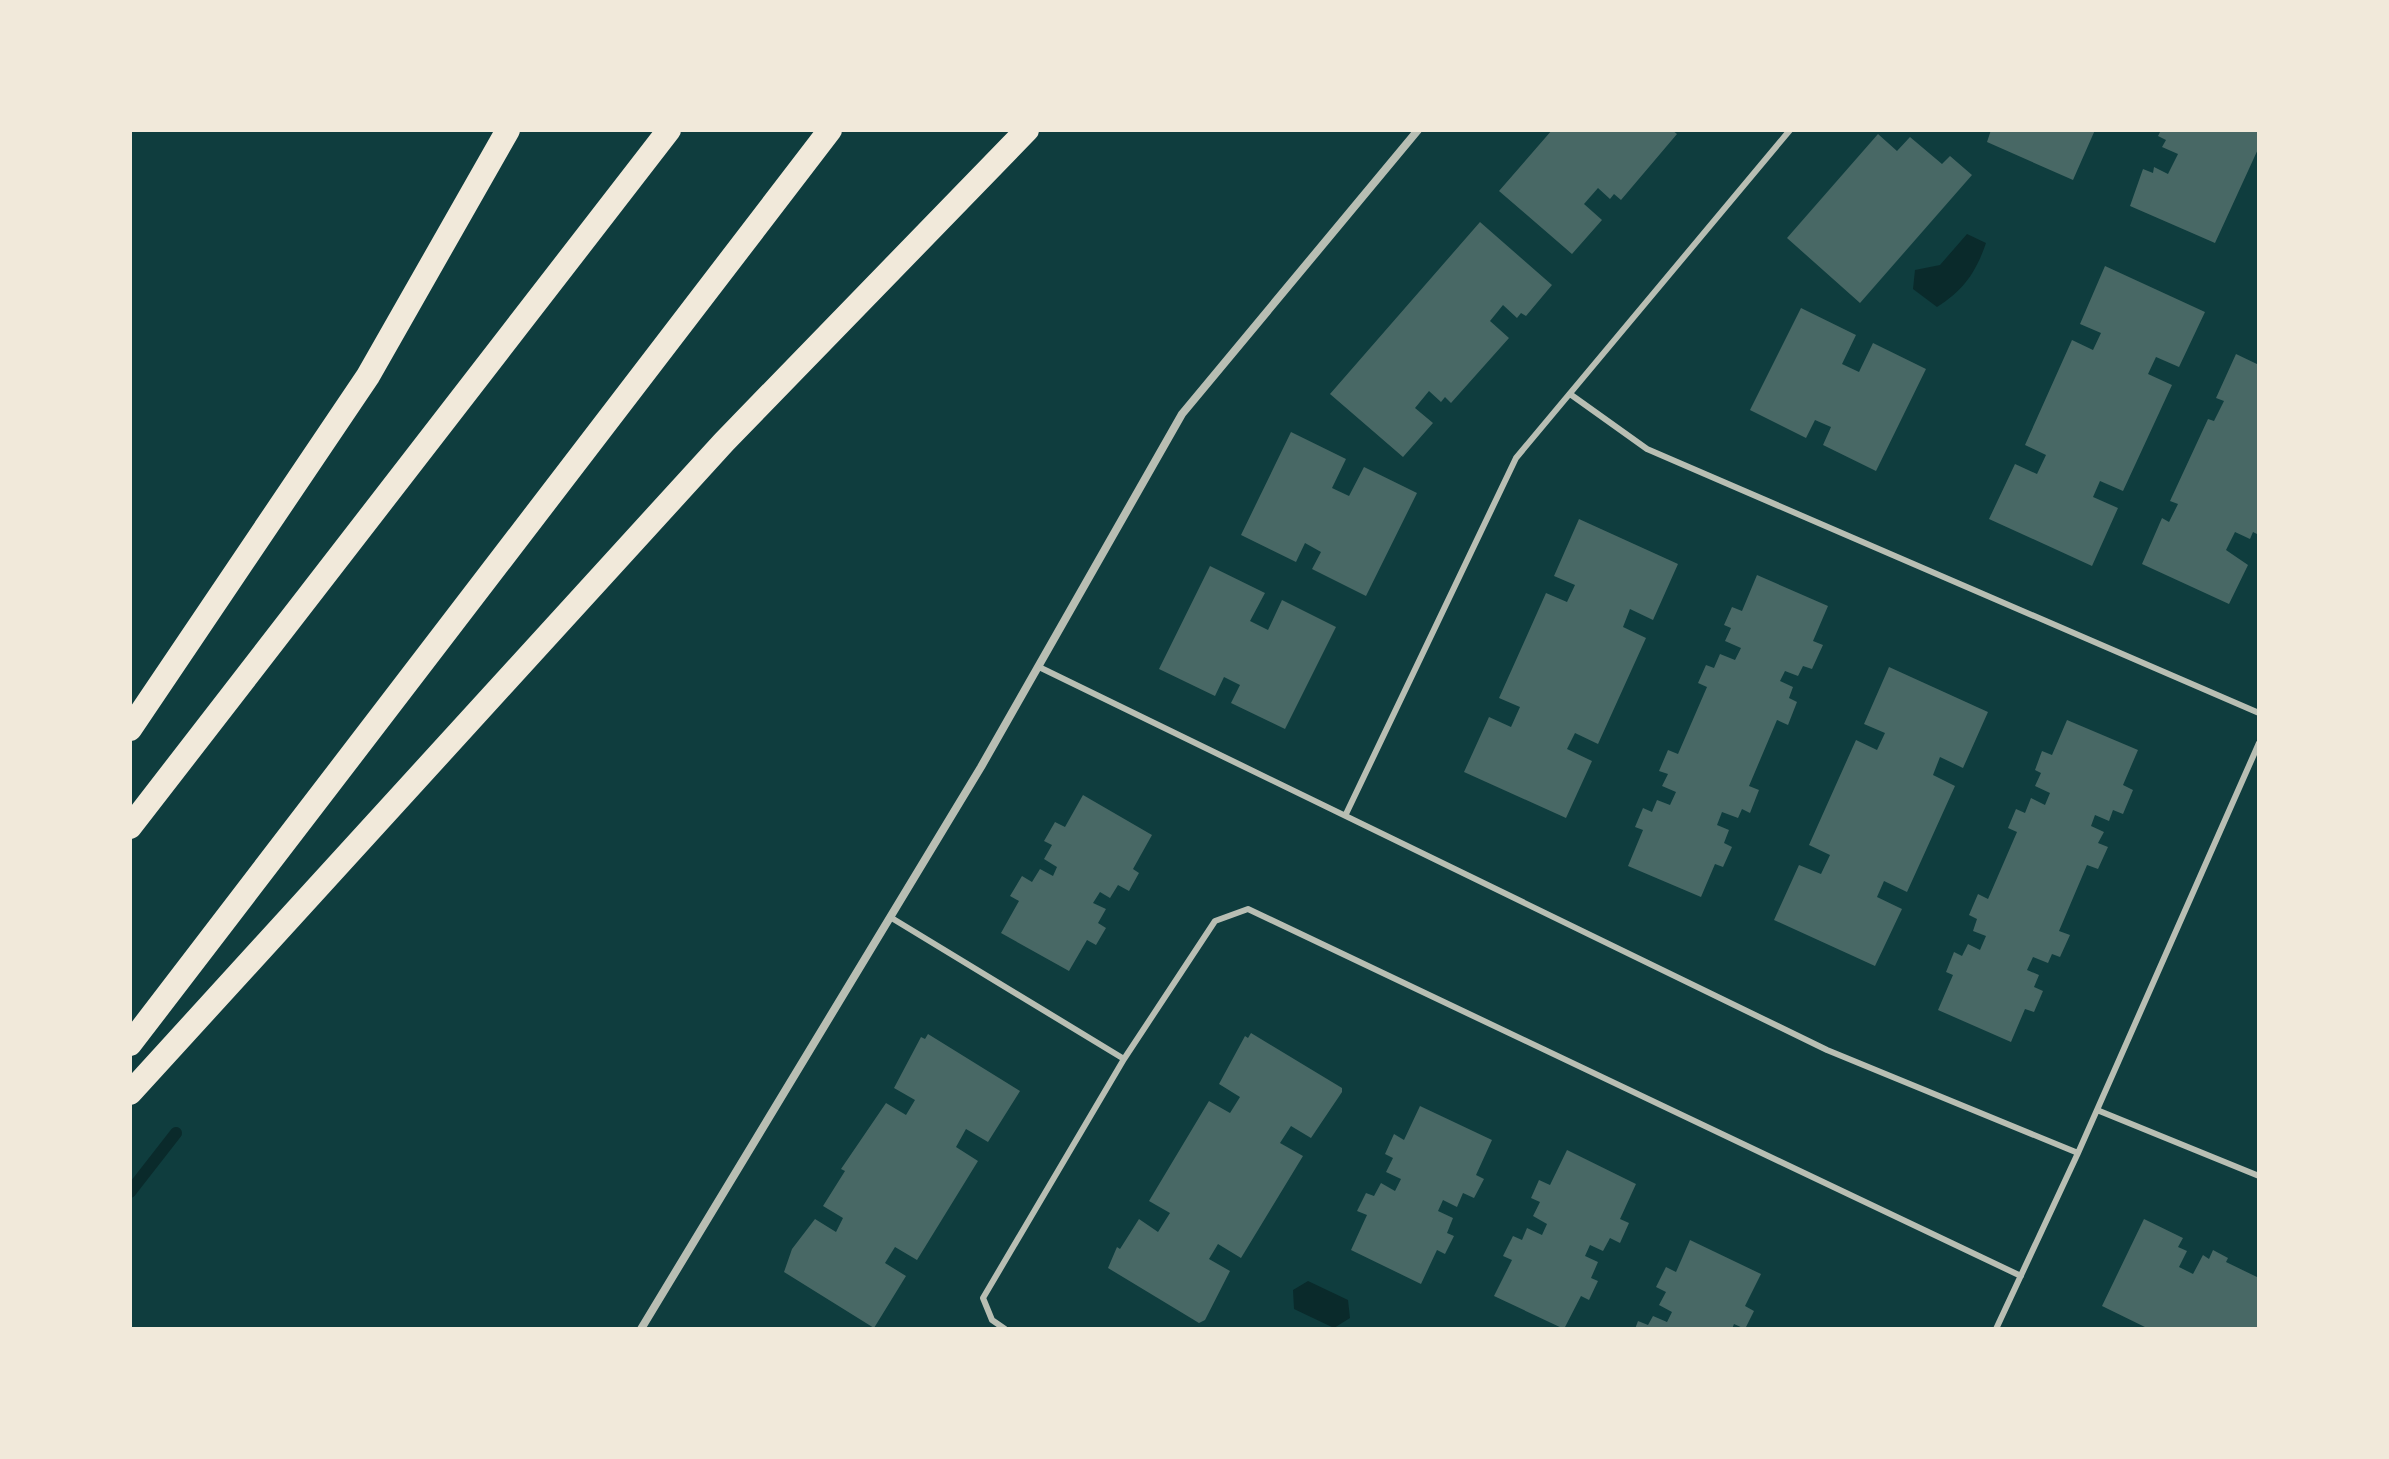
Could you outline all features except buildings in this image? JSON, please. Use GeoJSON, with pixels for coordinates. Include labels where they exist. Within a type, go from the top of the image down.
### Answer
{"type":"FeatureCollection","features":[{"type":"Feature","properties":{"kind":"highway"},"geometry":{"type":"LineString","coordinates":[[130,729],[368,376],[508,130]]}},
{"type":"Feature","properties":{"kind":"highway"},"geometry":{"type":"LineString","coordinates":[[130,827],[669,130]]}},
{"type":"Feature","properties":{"kind":"highway"},"geometry":{"type":"LineString","coordinates":[[130,1044],[830,130]]}},
{"type":"Feature","properties":{"kind":"highway"},"geometry":{"type":"LineString","coordinates":[[130,1093],[724,442],[1027,130]]}},
{"type":"Feature","properties":{"kind":"street"},"geometry":{"type":"LineString","coordinates":[[641,1329],[1039,667],[1182,414],[1418,130]]}},
{"type":"Feature","properties":{"kind":"lane"},"geometry":{"type":"LineString","coordinates":[[1346,814],[1516,458],[1790,130]]}},
{"type":"Feature","properties":{"kind":"lane"},"geometry":{"type":"LineString","coordinates":[[1570,394],[1647,449],[2259,713]]}},
{"type":"Feature","properties":{"kind":"lane"},"geometry":{"type":"LineString","coordinates":[[1039,667],[1827,1050],[2078,1153]]}},
{"type":"Feature","properties":{"kind":"lane"},"geometry":{"type":"LineString","coordinates":[[1996,1329],[2078,1153],[2259,743]]}},
{"type":"Feature","properties":{"kind":"lane"},"geometry":{"type":"LineString","coordinates":[[1005,1329],[992,1320],[983,1298],[1124,1059],[1215,921],[1248,909],[2021,1276]]}},
{"type":"Feature","properties":{"kind":"lane"},"geometry":{"type":"LineString","coordinates":[[890,917],[1124,1059]]}},
{"type":"Feature","properties":{"kind":"lane"},"geometry":{"type":"LineString","coordinates":[[2097,1110],[2259,1176]]}},
{"type":"Feature","properties":{"kind":"water"},"geometry":{"type":"Polygon","coordinates":[[[1967,234],[1986,243],[1982,253],[1962,287],[1937,307],[1913,289],[1915,270],[1940,265],[1967,234]]]}},
{"type":"Feature","properties":{"kind":"water"},"geometry":{"type":"Polygon","coordinates":[[[1308,1281],[1348,1300],[1350,1318],[1334,1328],[1294,1309],[1293,1290],[1308,1281]]]}},
{"type":"Feature","properties":{"kind":"waterway"},"geometry":{"type":"LineString","coordinates":[[130,1192],[176,1133]]}}]}
